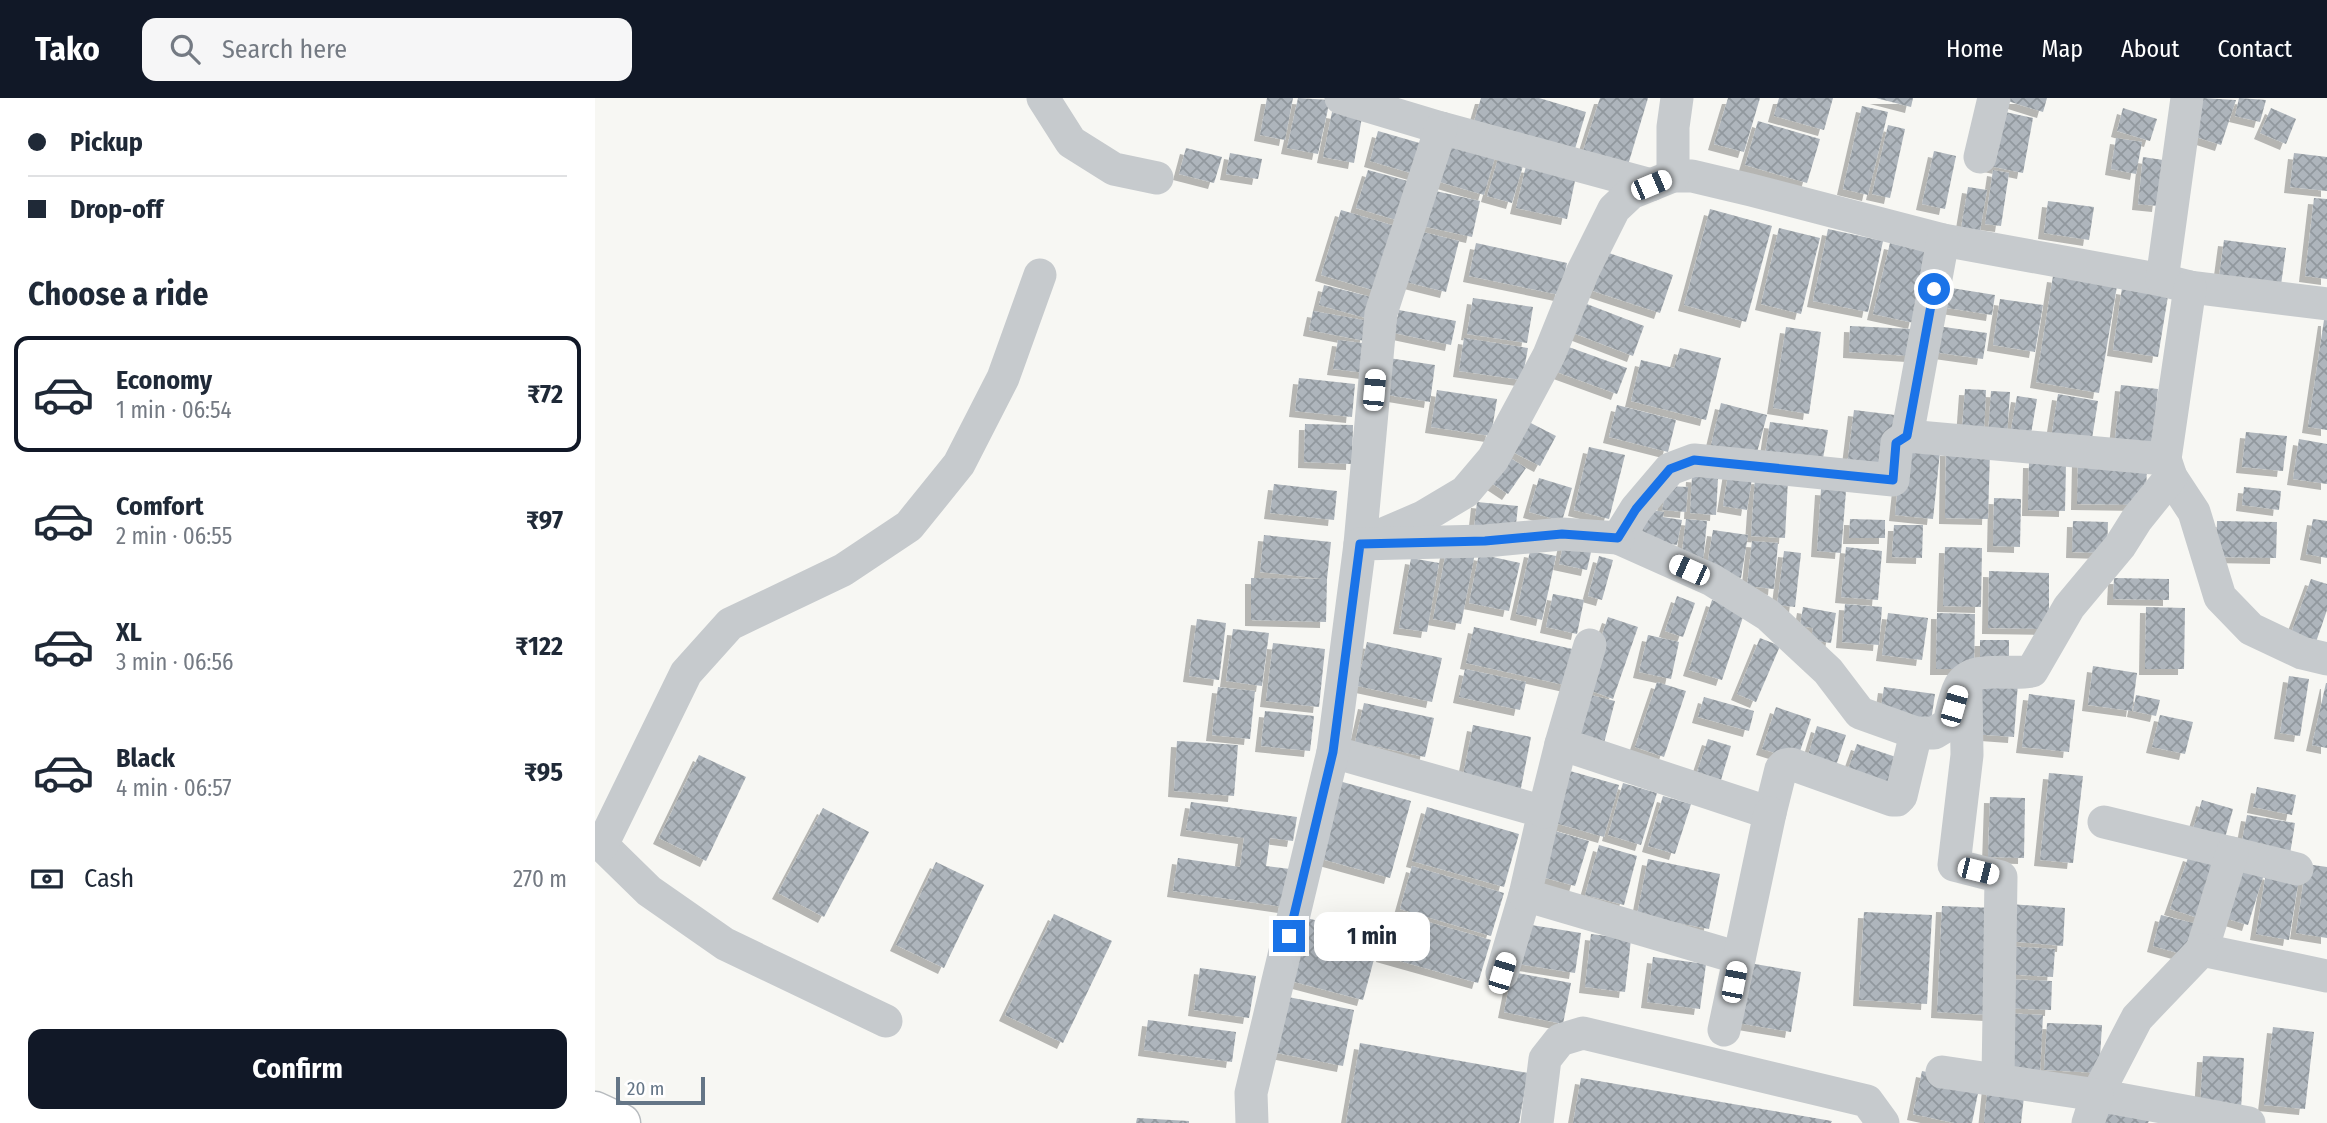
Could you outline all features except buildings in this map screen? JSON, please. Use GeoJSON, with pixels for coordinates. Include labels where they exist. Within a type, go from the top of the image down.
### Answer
{"type":"FeatureCollection","features":[{"type":"Feature","properties":{"kind":"main road"},"geometry":{"type":"LineString","coordinates":[[595,1111],[621,1123]]}},
{"type":"Feature","properties":{"kind":"street"},"geometry":{"type":"LineString","coordinates":[[1043,98],[1071,142],[1114,169],[1157,178]]}},
{"type":"Feature","properties":{"kind":"street"},"geometry":{"type":"LineString","coordinates":[[1341,98],[1441,128],[1662,180]]}},
{"type":"Feature","properties":{"kind":"street"},"geometry":{"type":"LineString","coordinates":[[1662,180],[1677,98]]}},
{"type":"Feature","properties":{"kind":"street"},"geometry":{"type":"LineString","coordinates":[[1980,157],[1994,98]]}},
{"type":"Feature","properties":{"kind":"street"},"geometry":{"type":"LineString","coordinates":[[1360,544],[1485,541],[1562,534],[1618,538],[1712,580],[1768,615],[1828,671],[1860,713],[1916,733],[1934,733],[1949,724],[1959,689],[1966,678],[1978,672],[2018,674],[2032,671],[2069,607],[2120,546],[2168,468],[2187,98]]}},
{"type":"Feature","properties":{"kind":"street"},"geometry":{"type":"LineString","coordinates":[[1252,1123],[1251,1093],[1333,752],[1360,544],[1381,313],[1441,128]]}},
{"type":"Feature","properties":{"kind":"street"},"geometry":{"type":"LineString","coordinates":[[1360,544],[1423,517],[1465,492],[1493,459],[1549,355],[1582,273],[1614,209],[1631,193],[1662,180],[1692,176],[1943,240],[2176,284],[2327,304]]}},
{"type":"Feature","properties":{"kind":"street"},"geometry":{"type":"LineString","coordinates":[[1907,436],[1943,240]]}},
{"type":"Feature","properties":{"kind":"street"},"geometry":{"type":"LineString","coordinates":[[886,1021],[725,944],[649,891],[598,845],[686,673],[730,624],[843,570],[909,526],[959,464],[1003,378],[1040,275]]}},
{"type":"Feature","properties":{"kind":"street"},"geometry":{"type":"LineString","coordinates":[[1618,538],[1636,509],[1670,469],[1694,460],[1893,480],[1896,443],[1907,436],[2168,468]]}},
{"type":"Feature","properties":{"kind":"street"},"geometry":{"type":"LineString","coordinates":[[2168,468],[2194,512],[2220,597],[2251,629],[2302,653],[2327,659]]}},
{"type":"Feature","properties":{"kind":"street"},"geometry":{"type":"LineString","coordinates":[[1502,973],[1590,645]]}},
{"type":"Feature","properties":{"kind":"street"},"geometry":{"type":"LineString","coordinates":[[1966,678],[1967,755],[1954,865],[2001,877],[1998,1080]]}},
{"type":"Feature","properties":{"kind":"street"},"geometry":{"type":"LineString","coordinates":[[1724,1030],[1781,769],[1791,764],[1898,800],[1916,733]]}},
{"type":"Feature","properties":{"kind":"street"},"geometry":{"type":"LineString","coordinates":[[1562,744],[1770,813]]}},
{"type":"Feature","properties":{"kind":"street"},"geometry":{"type":"LineString","coordinates":[[1333,752],[1544,812]]}},
{"type":"Feature","properties":{"kind":"street"},"geometry":{"type":"LineString","coordinates":[[2103,822],[2297,869]]}},
{"type":"Feature","properties":{"kind":"street"},"geometry":{"type":"LineString","coordinates":[[2092,1109],[2137,1018],[2202,950],[2232,853]]}},
{"type":"Feature","properties":{"kind":"street"},"geometry":{"type":"LineString","coordinates":[[1525,895],[1739,957]]}},
{"type":"Feature","properties":{"kind":"street"},"geometry":{"type":"LineString","coordinates":[[2202,950],[2327,976]]}},
{"type":"Feature","properties":{"kind":"street"},"geometry":{"type":"LineString","coordinates":[[1537,1123],[1545,1059],[1560,1040],[1583,1033],[1867,1101],[1883,1123]]}},
{"type":"Feature","properties":{"kind":"street"},"geometry":{"type":"LineString","coordinates":[[1942,1072],[1998,1080],[2092,1109],[2249,1123]]}},
{"type":"Feature","properties":{"kind":"route"},"geometry":{"type":"LineString","coordinates":[[1289,936],[1333,752],[1360,544],[1485,541],[1562,534],[1618,538],[1636,509],[1670,469],[1694,460],[1893,480],[1896,443],[1907,436],[1934,289]]}}]}
